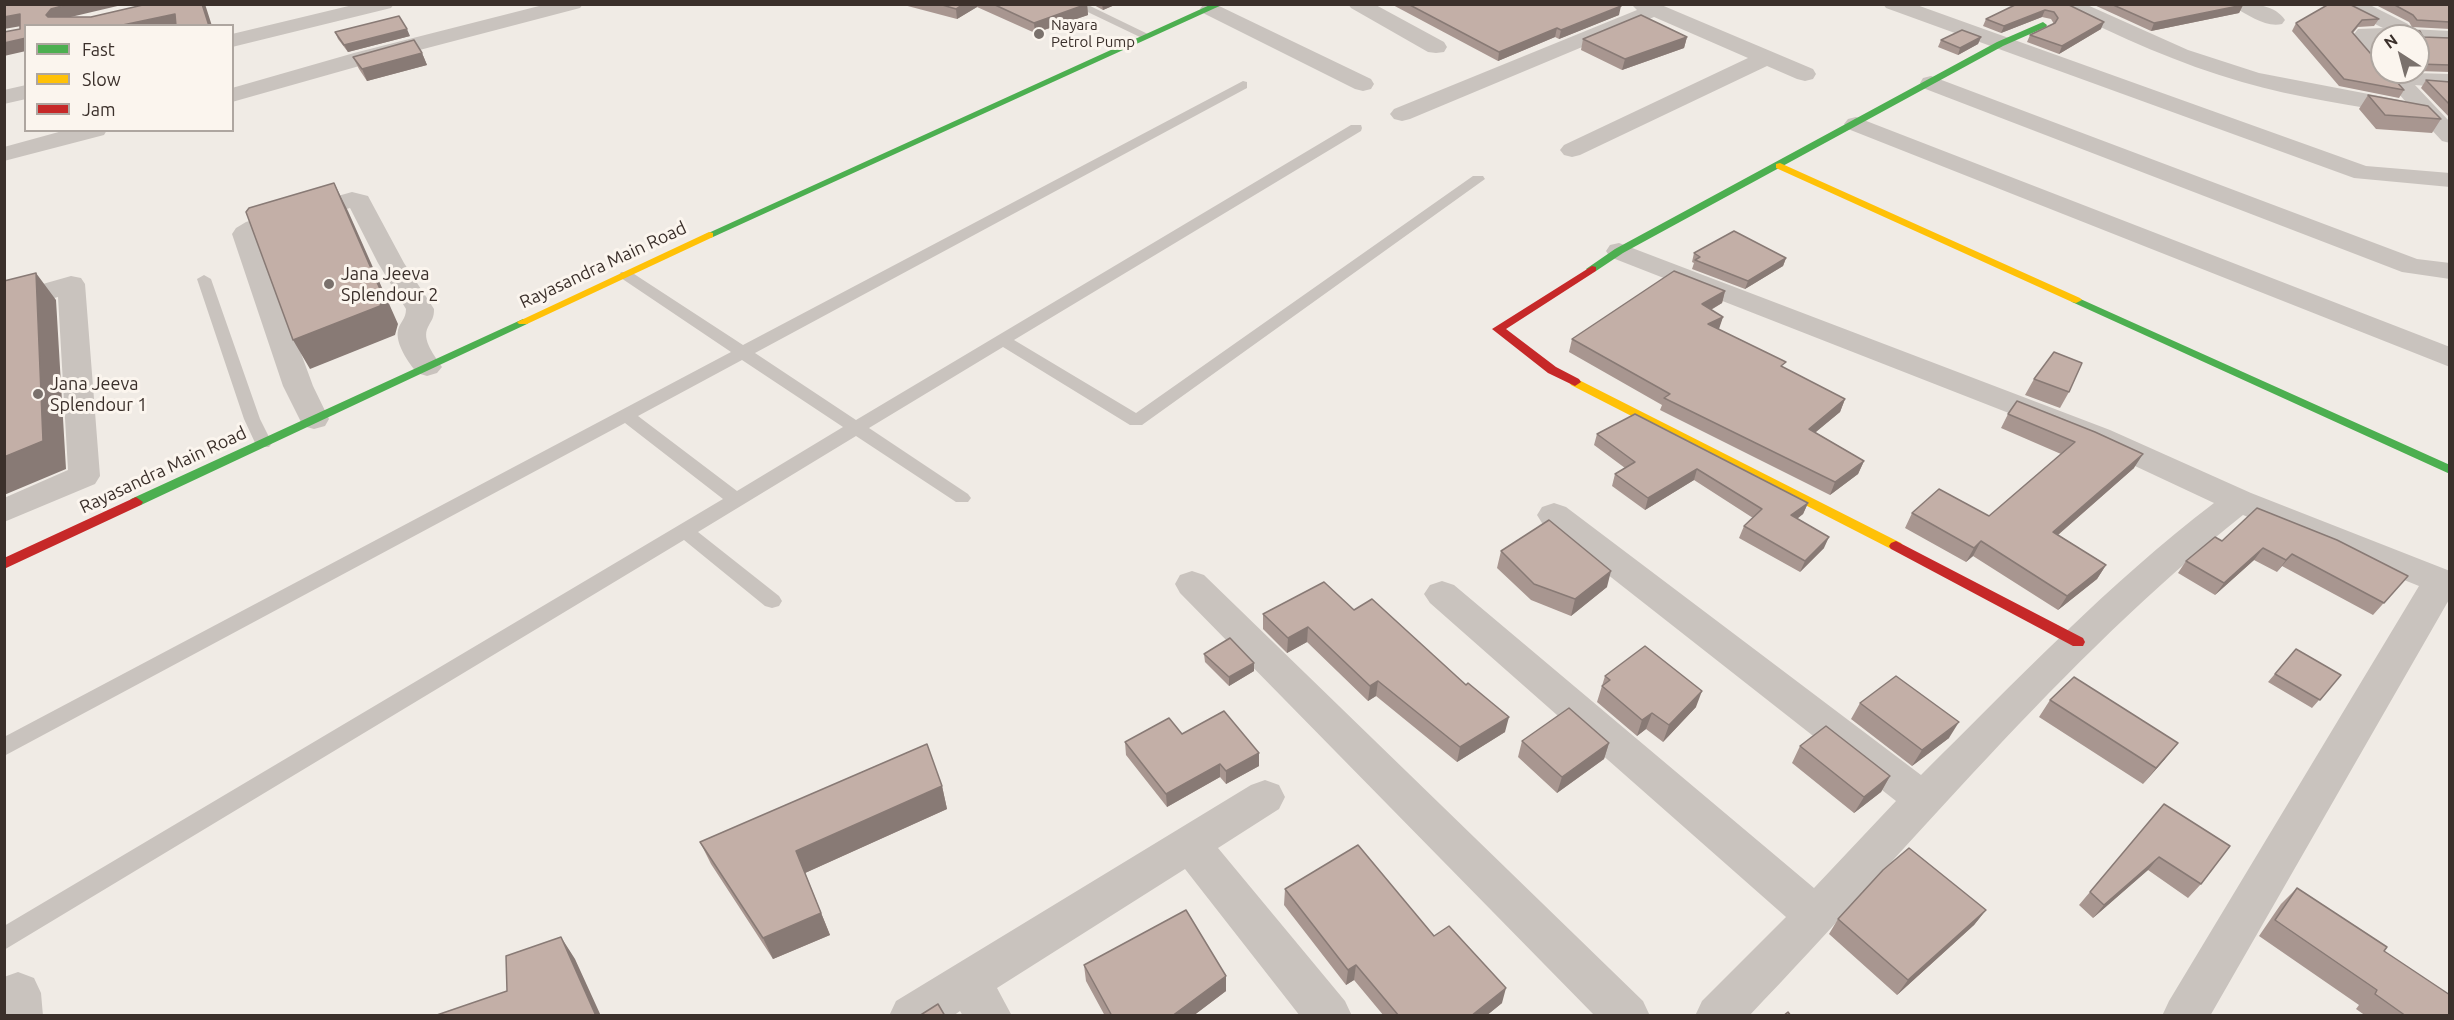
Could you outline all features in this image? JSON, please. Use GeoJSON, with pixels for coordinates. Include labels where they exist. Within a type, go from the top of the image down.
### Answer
{"type":"FeatureCollection","features":[{"type":"Feature","properties":{"kind":"street"},"geometry":{"type":"LineString","coordinates":[[234,92],[256,56],[384,4]]}},
{"type":"Feature","properties":{"kind":"street"},"geometry":{"type":"LineString","coordinates":[[256,56],[362,58],[573,4]]}},
{"type":"Feature","properties":{"kind":"street"},"geometry":{"type":"LineString","coordinates":[[1359,4],[1436,47]]}},
{"type":"Feature","properties":{"kind":"street"},"geometry":{"type":"LineString","coordinates":[[1893,4],[2363,173],[2450,180]]}},
{"type":"Feature","properties":{"kind":"street"},"geometry":{"type":"LineString","coordinates":[[2068,4],[2126,32],[2210,65],[2251,78],[2442,127]]}},
{"type":"Feature","properties":{"kind":"street"},"geometry":{"type":"LineString","coordinates":[[2242,4],[2275,20]]}},
{"type":"Feature","properties":{"kind":"street"},"geometry":{"type":"LineString","coordinates":[[2350,4],[2393,24]]}},
{"type":"Feature","properties":{"kind":"street"},"geometry":{"type":"LineString","coordinates":[[1215,7],[1363,84]]}},
{"type":"Feature","properties":{"kind":"street","name":"Rayasandra Main Road"},"geometry":{"type":"LineString","coordinates":[[4,564],[626,275],[1146,36],[1215,7]]}},
{"type":"Feature","properties":{"kind":"street"},"geometry":{"type":"LineString","coordinates":[[1402,114],[1648,7],[1805,74]]}},
{"type":"Feature","properties":{"kind":"street"},"geometry":{"type":"LineString","coordinates":[[2043,25],[2000,44],[1619,251],[1498,329],[1552,370],[1839,516],[2078,642]]}},
{"type":"Feature","properties":{"kind":"street"},"geometry":{"type":"LineString","coordinates":[[2370,33],[2364,33],[2361,39],[2370,49]]}},
{"type":"Feature","properties":{"kind":"street"},"geometry":{"type":"LineString","coordinates":[[2430,36],[2450,37]]}},
{"type":"Feature","properties":{"kind":"street"},"geometry":{"type":"LineString","coordinates":[[1572,150],[1766,58]]}},
{"type":"Feature","properties":{"kind":"street"},"geometry":{"type":"LineString","coordinates":[[2430,77],[2450,81]]}},
{"type":"Feature","properties":{"kind":"street"},"geometry":{"type":"LineString","coordinates":[[1932,82],[2412,266],[2450,271]]}},
{"type":"Feature","properties":{"kind":"street"},"geometry":{"type":"LineString","coordinates":[[2403,84],[2442,127]]}},
{"type":"Feature","properties":{"kind":"street"},"geometry":{"type":"LineString","coordinates":[[4,97],[24,92]]}},
{"type":"Feature","properties":{"kind":"street"},"geometry":{"type":"LineString","coordinates":[[1856,124],[2450,358]]}},
{"type":"Feature","properties":{"kind":"street"},"geometry":{"type":"LineString","coordinates":[[4,154],[88,132]]}},
{"type":"Feature","properties":{"kind":"street"},"geometry":{"type":"LineString","coordinates":[[1780,165],[2450,470]]}},
{"type":"Feature","properties":{"kind":"street"},"geometry":{"type":"LineString","coordinates":[[314,419],[298,386],[246,239],[245,234],[255,228],[352,200],[358,201],[391,263],[420,309],[420,318],[412,329],[412,339],[427,367]]}},
{"type":"Feature","properties":{"kind":"street"},"geometry":{"type":"LineString","coordinates":[[1619,251],[2100,437],[2240,501],[2445,583],[2185,1016]]}},
{"type":"Feature","properties":{"kind":"street"},"geometry":{"type":"LineString","coordinates":[[4,304],[71,284],[84,476],[4,511]]}},
{"type":"Feature","properties":{"kind":"street"},"geometry":{"type":"LineString","coordinates":[[1718,1016],[1816,916],[1923,799],[2078,642],[2170,555],[2240,501]]}},
{"type":"Feature","properties":{"kind":"street"},"geometry":{"type":"LineString","coordinates":[[1554,515],[1923,799]]}},
{"type":"Feature","properties":{"kind":"street"},"geometry":{"type":"LineString","coordinates":[[1192,584],[1627,1016]]}},
{"type":"Feature","properties":{"kind":"street"},"geometry":{"type":"LineString","coordinates":[[1443,594],[1816,916]]}},
{"type":"Feature","properties":{"kind":"street"},"geometry":{"type":"LineString","coordinates":[[912,1016],[978,998],[1190,844],[1265,798]]}},
{"type":"Feature","properties":{"kind":"street"},"geometry":{"type":"LineString","coordinates":[[1190,844],[1329,1016]]}},
{"type":"Feature","properties":{"kind":"lane"},"geometry":{"type":"LineString","coordinates":[[1076,4],[1146,36]]}},
{"type":"Feature","properties":{"kind":"lane"},"geometry":{"type":"LineString","coordinates":[[4,747],[1243,85]]}},
{"type":"Feature","properties":{"kind":"lane"},"geometry":{"type":"LineString","coordinates":[[4,939],[1356,128]]}},
{"type":"Feature","properties":{"kind":"lane"},"geometry":{"type":"LineString","coordinates":[[1002,340],[1136,421],[1478,179]]}},
{"type":"Feature","properties":{"kind":"lane"},"geometry":{"type":"LineString","coordinates":[[626,275],[962,498]]}},
{"type":"Feature","properties":{"kind":"lane"},"geometry":{"type":"LineString","coordinates":[[204,279],[252,419],[263,443]]}},
{"type":"Feature","properties":{"kind":"lane"},"geometry":{"type":"LineString","coordinates":[[626,415],[737,500]]}},
{"type":"Feature","properties":{"kind":"lane"},"geometry":{"type":"LineString","coordinates":[[685,531],[772,601]]}},
{"type":"Feature","properties":{"kind":"building"},"geometry":{"type":"Polygon","coordinates":[[[4,4],[69,4],[51,9],[46,15],[48,17],[91,17],[147,4],[202,4],[208,24],[176,24],[175,14],[128,24],[24,24],[24,38],[4,43],[4,32],[20,29],[20,14],[4,17],[4,4]]]}},
{"type":"Feature","properties":{"kind":"building"},"geometry":{"type":"Polygon","coordinates":[[[939,4],[963,4],[956,9],[939,4]]]}},
{"type":"Feature","properties":{"kind":"building"},"geometry":{"type":"Polygon","coordinates":[[[993,4],[1087,4],[1034,23],[993,4]]]}},
{"type":"Feature","properties":{"kind":"building"},"geometry":{"type":"Polygon","coordinates":[[[1408,4],[1618,4],[1621,6],[1561,30],[1557,28],[1499,52],[1408,4]]]}},
{"type":"Feature","properties":{"kind":"building"},"geometry":{"type":"Polygon","coordinates":[[[2017,4],[2067,4],[2104,22],[2062,46],[2030,35],[2055,23],[2058,18],[2054,12],[2045,10],[2004,26],[1986,19],[2017,4]]]}},
{"type":"Feature","properties":{"kind":"building"},"geometry":{"type":"Polygon","coordinates":[[[2111,4],[2241,4],[2243,5],[2154,23],[2111,4]]]}},
{"type":"Feature","properties":{"kind":"building"},"geometry":{"type":"Polygon","coordinates":[[[2329,4],[2349,4],[2379,19],[2362,20],[2352,32],[2370,53],[2370,84],[2344,79],[2296,23],[2329,4]]]}},
{"type":"Feature","properties":{"kind":"building"},"geometry":{"type":"Polygon","coordinates":[[[2393,4],[2450,4],[2450,22],[2417,20],[2413,15],[2393,4]]]}},
{"type":"Feature","properties":{"kind":"building"},"geometry":{"type":"Polygon","coordinates":[[[1641,15],[1687,37],[1625,59],[1583,39],[1641,15]]]}},
{"type":"Feature","properties":{"kind":"building"},"geometry":{"type":"Polygon","coordinates":[[[399,16],[407,29],[344,45],[335,32],[399,16]]]}},
{"type":"Feature","properties":{"kind":"building"},"geometry":{"type":"Polygon","coordinates":[[[1962,30],[1981,37],[1960,48],[1941,40],[1962,30]]]}},
{"type":"Feature","properties":{"kind":"building"},"geometry":{"type":"Polygon","coordinates":[[[2430,37],[2450,38],[2450,65],[2430,64],[2430,37]]]}},
{"type":"Feature","properties":{"kind":"building"},"geometry":{"type":"Polygon","coordinates":[[[414,40],[422,53],[362,69],[353,57],[414,40]]]}},
{"type":"Feature","properties":{"kind":"building"},"geometry":{"type":"Polygon","coordinates":[[[2430,80],[2450,82],[2450,105],[2430,84],[2430,80]]]}},
{"type":"Feature","properties":{"kind":"building"},"geometry":{"type":"Polygon","coordinates":[[[2371,84],[2399,84],[2404,90],[2371,84]]]}},
{"type":"Feature","properties":{"kind":"building"},"geometry":{"type":"Polygon","coordinates":[[[2368,95],[2428,106],[2441,119],[2385,115],[2368,95]]]}},
{"type":"Feature","properties":{"kind":"building","name":"Jana Jeeva Splendour 2"},"geometry":{"type":"Polygon","coordinates":[[[334,183],[383,296],[380,306],[293,340],[246,212],[249,208],[334,183]]]}},
{"type":"Feature","properties":{"kind":"building"},"geometry":{"type":"Polygon","coordinates":[[[1734,231],[1786,258],[1748,281],[1695,260],[1700,257],[1694,253],[1734,231]]]}},
{"type":"Feature","properties":{"kind":"building"},"geometry":{"type":"Polygon","coordinates":[[[1674,271],[1725,291],[1702,304],[1723,317],[1708,324],[1786,362],[1781,366],[1845,399],[1809,429],[1864,461],[1835,482],[1664,398],[1670,394],[1572,339],[1674,271]]]}},
{"type":"Feature","properties":{"kind":"building"},"geometry":{"type":"Polygon","coordinates":[[[36,273],[43,441],[4,457],[4,281],[36,273]]]}},
{"type":"Feature","properties":{"kind":"building"},"geometry":{"type":"Polygon","coordinates":[[[2054,352],[2082,363],[2069,392],[2034,379],[2054,352]]]}},
{"type":"Feature","properties":{"kind":"building"},"geometry":{"type":"Polygon","coordinates":[[[2017,401],[2143,454],[2053,532],[2106,565],[2067,596],[1981,541],[1974,548],[1912,513],[1939,489],[1989,516],[2075,442],[2008,414],[2017,401]]]}},
{"type":"Feature","properties":{"kind":"building"},"geometry":{"type":"Polygon","coordinates":[[[1635,414],[1808,503],[1791,515],[1829,537],[1805,561],[1744,526],[1762,509],[1697,469],[1648,498],[1615,474],[1635,462],[1597,434],[1635,414]]]}},
{"type":"Feature","properties":{"kind":"building"},"geometry":{"type":"Polygon","coordinates":[[[2257,508],[2337,540],[2408,576],[2384,603],[2292,554],[2286,560],[2263,548],[2224,583],[2186,561],[2215,537],[2222,541],[2257,508]]]}},
{"type":"Feature","properties":{"kind":"building"},"geometry":{"type":"Polygon","coordinates":[[[1549,520],[1611,571],[1575,599],[1534,584],[1501,551],[1549,520]]]}},
{"type":"Feature","properties":{"kind":"building"},"geometry":{"type":"Polygon","coordinates":[[[1324,582],[1354,610],[1372,599],[1466,685],[1468,683],[1509,717],[1460,747],[1378,681],[1370,686],[1308,627],[1288,638],[1263,614],[1324,582]]]}},
{"type":"Feature","properties":{"kind":"building"},"geometry":{"type":"Polygon","coordinates":[[[1230,638],[1254,663],[1229,677],[1204,654],[1230,638]]]}},
{"type":"Feature","properties":{"kind":"building"},"geometry":{"type":"Polygon","coordinates":[[[1645,646],[1702,691],[1669,725],[1652,713],[1642,720],[1602,686],[1610,680],[1605,676],[1645,646]]]}},
{"type":"Feature","properties":{"kind":"building"},"geometry":{"type":"Polygon","coordinates":[[[2296,649],[2341,675],[2320,700],[2275,674],[2296,649]]]}},
{"type":"Feature","properties":{"kind":"building"},"geometry":{"type":"Polygon","coordinates":[[[1896,676],[1959,722],[1922,750],[1860,703],[1896,676]]]}},
{"type":"Feature","properties":{"kind":"building"},"geometry":{"type":"Polygon","coordinates":[[[2074,677],[2178,743],[2156,768],[2050,700],[2074,677]]]}},
{"type":"Feature","properties":{"kind":"building"},"geometry":{"type":"Polygon","coordinates":[[[1569,708],[1609,743],[1562,777],[1522,741],[1569,708]]]}},
{"type":"Feature","properties":{"kind":"building"},"geometry":{"type":"Polygon","coordinates":[[[1224,711],[1259,753],[1226,771],[1220,764],[1166,794],[1125,742],[1169,718],[1182,734],[1224,711]]]}},
{"type":"Feature","properties":{"kind":"building"},"geometry":{"type":"Polygon","coordinates":[[[1826,726],[1890,776],[1864,797],[1800,746],[1826,726]]]}},
{"type":"Feature","properties":{"kind":"building"},"geometry":{"type":"Polygon","coordinates":[[[927,744],[942,786],[796,851],[821,913],[763,938],[700,842],[927,744]]]}},
{"type":"Feature","properties":{"kind":"building"},"geometry":{"type":"Polygon","coordinates":[[[2164,804],[2230,846],[2201,884],[2159,857],[2104,905],[2090,892],[2164,804]]]}},
{"type":"Feature","properties":{"kind":"building"},"geometry":{"type":"Polygon","coordinates":[[[1358,845],[1434,936],[1449,926],[1506,988],[1471,1016],[1399,1016],[1356,965],[1348,970],[1285,889],[1358,845]]]}},
{"type":"Feature","properties":{"kind":"building"},"geometry":{"type":"Polygon","coordinates":[[[1909,848],[1986,910],[1908,980],[1838,919],[1883,870],[1909,848]]]}},
{"type":"Feature","properties":{"kind":"building"},"geometry":{"type":"Polygon","coordinates":[[[2297,888],[2387,947],[2384,951],[2450,995],[2450,1016],[2406,1016],[2375,994],[2377,990],[2275,920],[2297,888]]]}},
{"type":"Feature","properties":{"kind":"building"},"geometry":{"type":"Polygon","coordinates":[[[1186,910],[1226,976],[1172,1016],[1112,1016],[1084,965],[1186,910]]]}},
{"type":"Feature","properties":{"kind":"building"},"geometry":{"type":"Polygon","coordinates":[[[561,937],[596,1016],[434,1016],[507,991],[506,956],[561,937]]]}},
{"type":"Feature","properties":{"kind":"building"},"geometry":{"type":"Polygon","coordinates":[[[938,1004],[945,1016],[919,1016],[938,1004]]]}},
{"type":"Feature","properties":{"kind":"traffic: fast"},"geometry":{"type":"LineString","coordinates":[[709,235],[1220,4]]}},
{"type":"Feature","properties":{"kind":"traffic: fast"},"geometry":{"type":"LineString","coordinates":[[1592,269],[1619,251],[2000,44],[2043,25]]}},
{"type":"Feature","properties":{"kind":"traffic: fast"},"geometry":{"type":"LineString","coordinates":[[2076,300],[2450,470]]}},
{"type":"Feature","properties":{"kind":"traffic: fast"},"geometry":{"type":"LineString","coordinates":[[136,502],[523,322]]}},
{"type":"Feature","properties":{"kind":"traffic: slow"},"geometry":{"type":"LineString","coordinates":[[1780,166],[2076,300]]}},
{"type":"Feature","properties":{"kind":"traffic: slow"},"geometry":{"type":"LineString","coordinates":[[523,322],[709,235]]}},
{"type":"Feature","properties":{"kind":"traffic: slow"},"geometry":{"type":"LineString","coordinates":[[1575,382],[1896,546]]}},
{"type":"Feature","properties":{"kind":"traffic: jam"},"geometry":{"type":"LineString","coordinates":[[1575,382],[1552,370],[1498,329],[1592,269]]}},
{"type":"Feature","properties":{"kind":"traffic: jam"},"geometry":{"type":"LineString","coordinates":[[4,564],[136,502]]}},
{"type":"Feature","properties":{"kind":"traffic: jam"},"geometry":{"type":"LineString","coordinates":[[1896,546],[2078,642]]}},
{"type":"Feature","properties":{"kind":"place","name":"Nayara Petrol Pump"},"geometry":{"type":"Point","coordinates":[1039,34]}},
{"type":"Feature","properties":{"kind":"place","name":"Jana Jeeva Splendour 2"},"geometry":{"type":"Point","coordinates":[329,284]}},
{"type":"Feature","properties":{"kind":"place","name":"Jana Jeeva Splendour 1"},"geometry":{"type":"Point","coordinates":[38,394]}}]}
